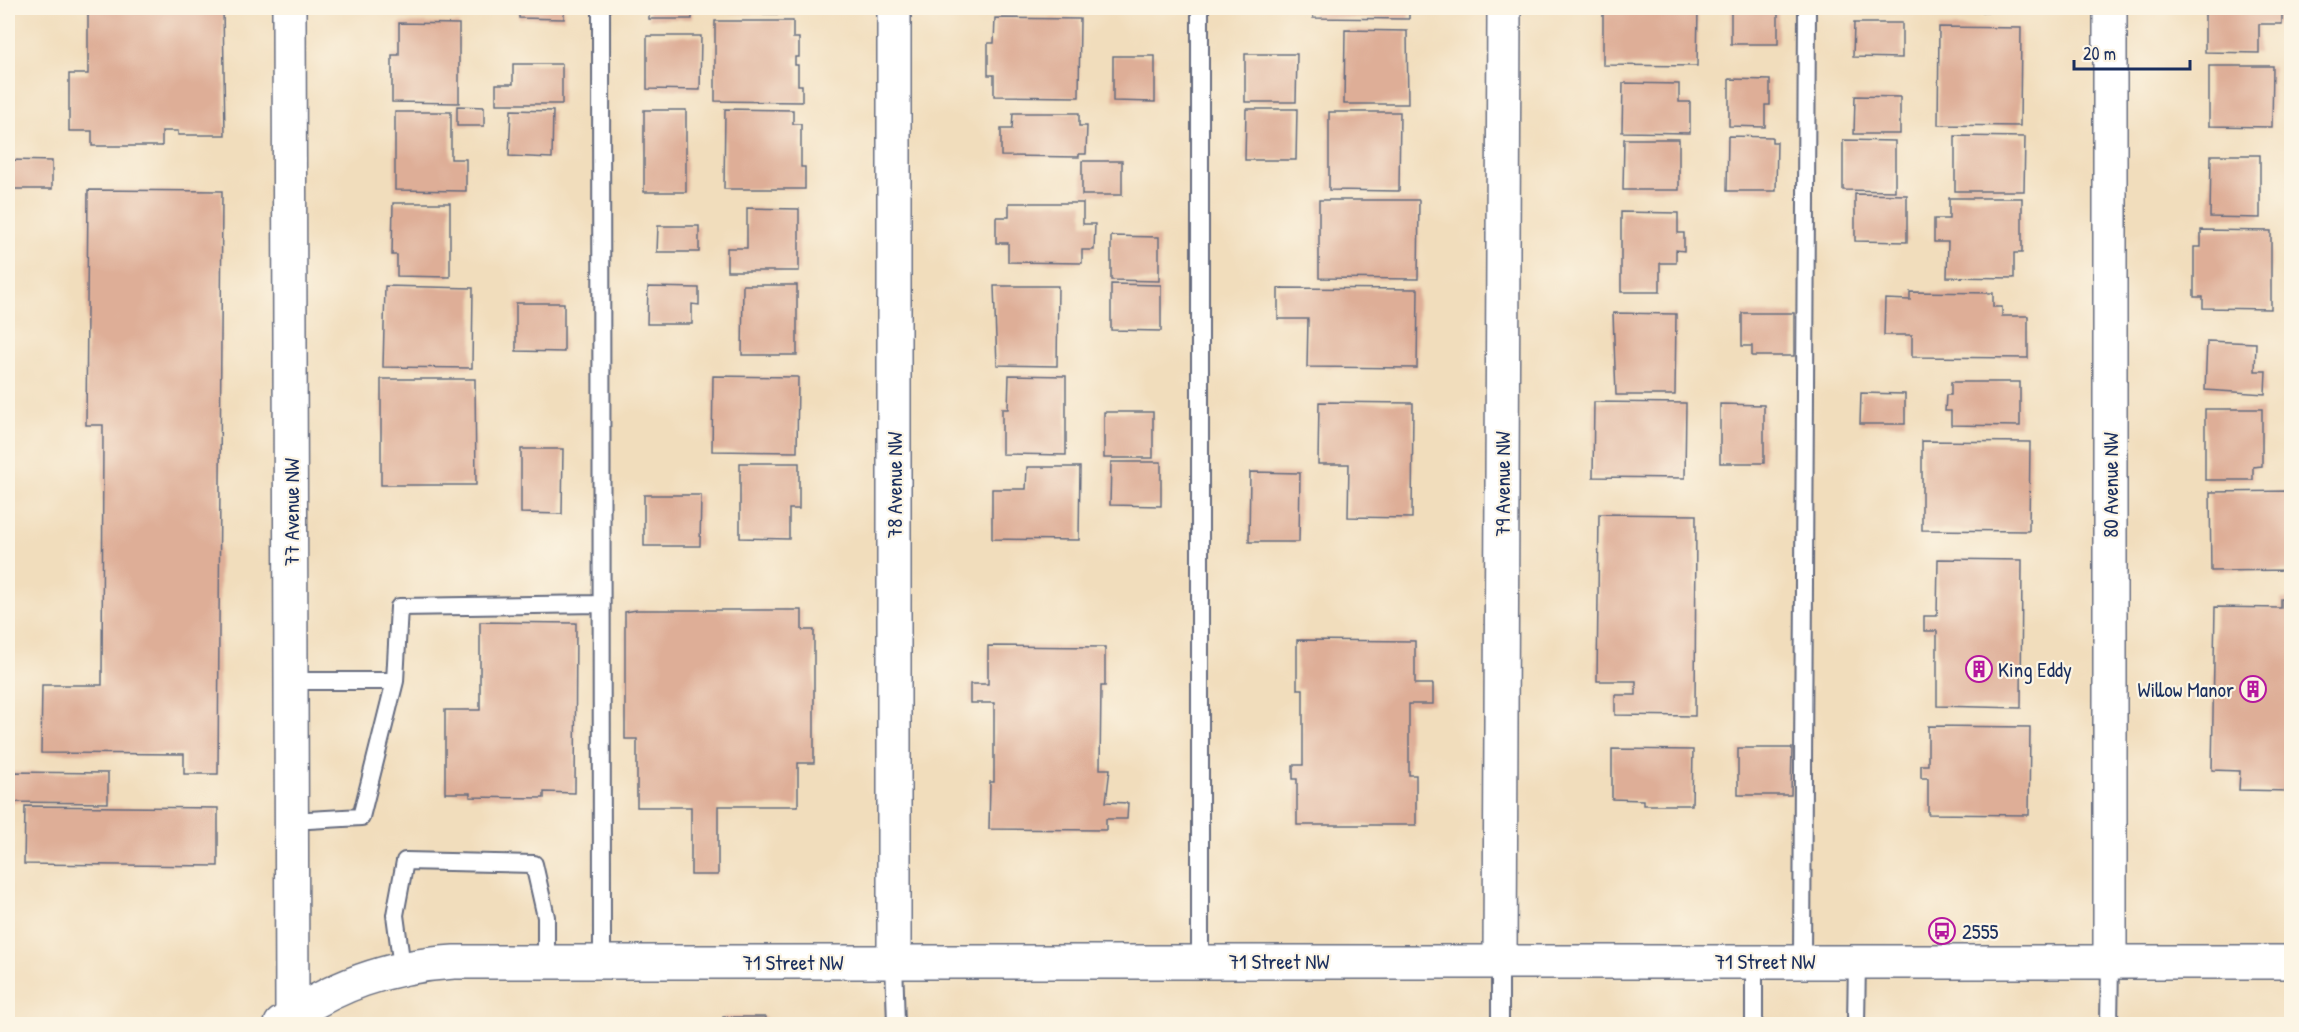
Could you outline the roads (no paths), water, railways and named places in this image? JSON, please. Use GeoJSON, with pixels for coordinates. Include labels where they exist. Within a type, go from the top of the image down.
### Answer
{"type":"FeatureCollection","features":[{"type":"Feature","properties":{"kind":"street","name":"77 Avenue NW"},"geometry":{"type":"LineString","coordinates":[[286,1020],[291,821],[289,8]]}},
{"type":"Feature","properties":{"kind":"street","name":"78 Avenue NW"},"geometry":{"type":"LineString","coordinates":[[894,8],[894,962]]}},
{"type":"Feature","properties":{"kind":"street","name":"79 Avenue NW"},"geometry":{"type":"LineString","coordinates":[[1500,961],[1504,8]]}},
{"type":"Feature","properties":{"kind":"street","name":"80 Avenue NW"},"geometry":{"type":"LineString","coordinates":[[2110,8],[2110,963]]}},
{"type":"Feature","properties":{"kind":"street","name":"71 Street NW"},"geometry":{"type":"LineString","coordinates":[[286,1020],[356,981],[402,967],[454,962],[1857,960],[2110,963],[2292,962]]}},
{"type":"Feature","properties":{"kind":"lane"},"geometry":{"type":"LineString","coordinates":[[601,8],[602,961]]}},
{"type":"Feature","properties":{"kind":"lane"},"geometry":{"type":"LineString","coordinates":[[1200,8],[1200,961]]}},
{"type":"Feature","properties":{"kind":"lane"},"geometry":{"type":"LineString","coordinates":[[1802,960],[1807,8]]}},
{"type":"Feature","properties":{"kind":"lane"},"geometry":{"type":"LineString","coordinates":[[291,821],[362,817],[395,681],[399,607],[600,604]]}},
{"type":"Feature","properties":{"kind":"lane"},"geometry":{"type":"LineString","coordinates":[[291,681],[395,681]]}},
{"type":"Feature","properties":{"kind":"lane"},"geometry":{"type":"LineString","coordinates":[[402,967],[395,915],[405,861],[534,864],[546,917],[546,961]]}},
{"type":"Feature","properties":{"kind":"lane"},"geometry":{"type":"LineString","coordinates":[[1856,1024],[1857,960]]}},
{"type":"Feature","properties":{"kind":"lane"},"geometry":{"type":"LineString","coordinates":[[1500,961],[1500,1024]]}},
{"type":"Feature","properties":{"kind":"lane"},"geometry":{"type":"LineString","coordinates":[[1754,961],[1754,1024]]}},
{"type":"Feature","properties":{"kind":"lane"},"geometry":{"type":"LineString","coordinates":[[894,962],[896,1024]]}},
{"type":"Feature","properties":{"kind":"lane"},"geometry":{"type":"LineString","coordinates":[[2109,1024],[2110,963]]}},
{"type":"Feature","properties":{"kind":"place","name":"King Eddy"},"geometry":{"type":"Point","coordinates":[1979,669]}},
{"type":"Feature","properties":{"kind":"place","name":"Willow Manor"},"geometry":{"type":"Point","coordinates":[2253,689]}},
{"type":"Feature","properties":{"kind":"place","name":"2555"},"geometry":{"type":"Point","coordinates":[1942,931]}}]}
